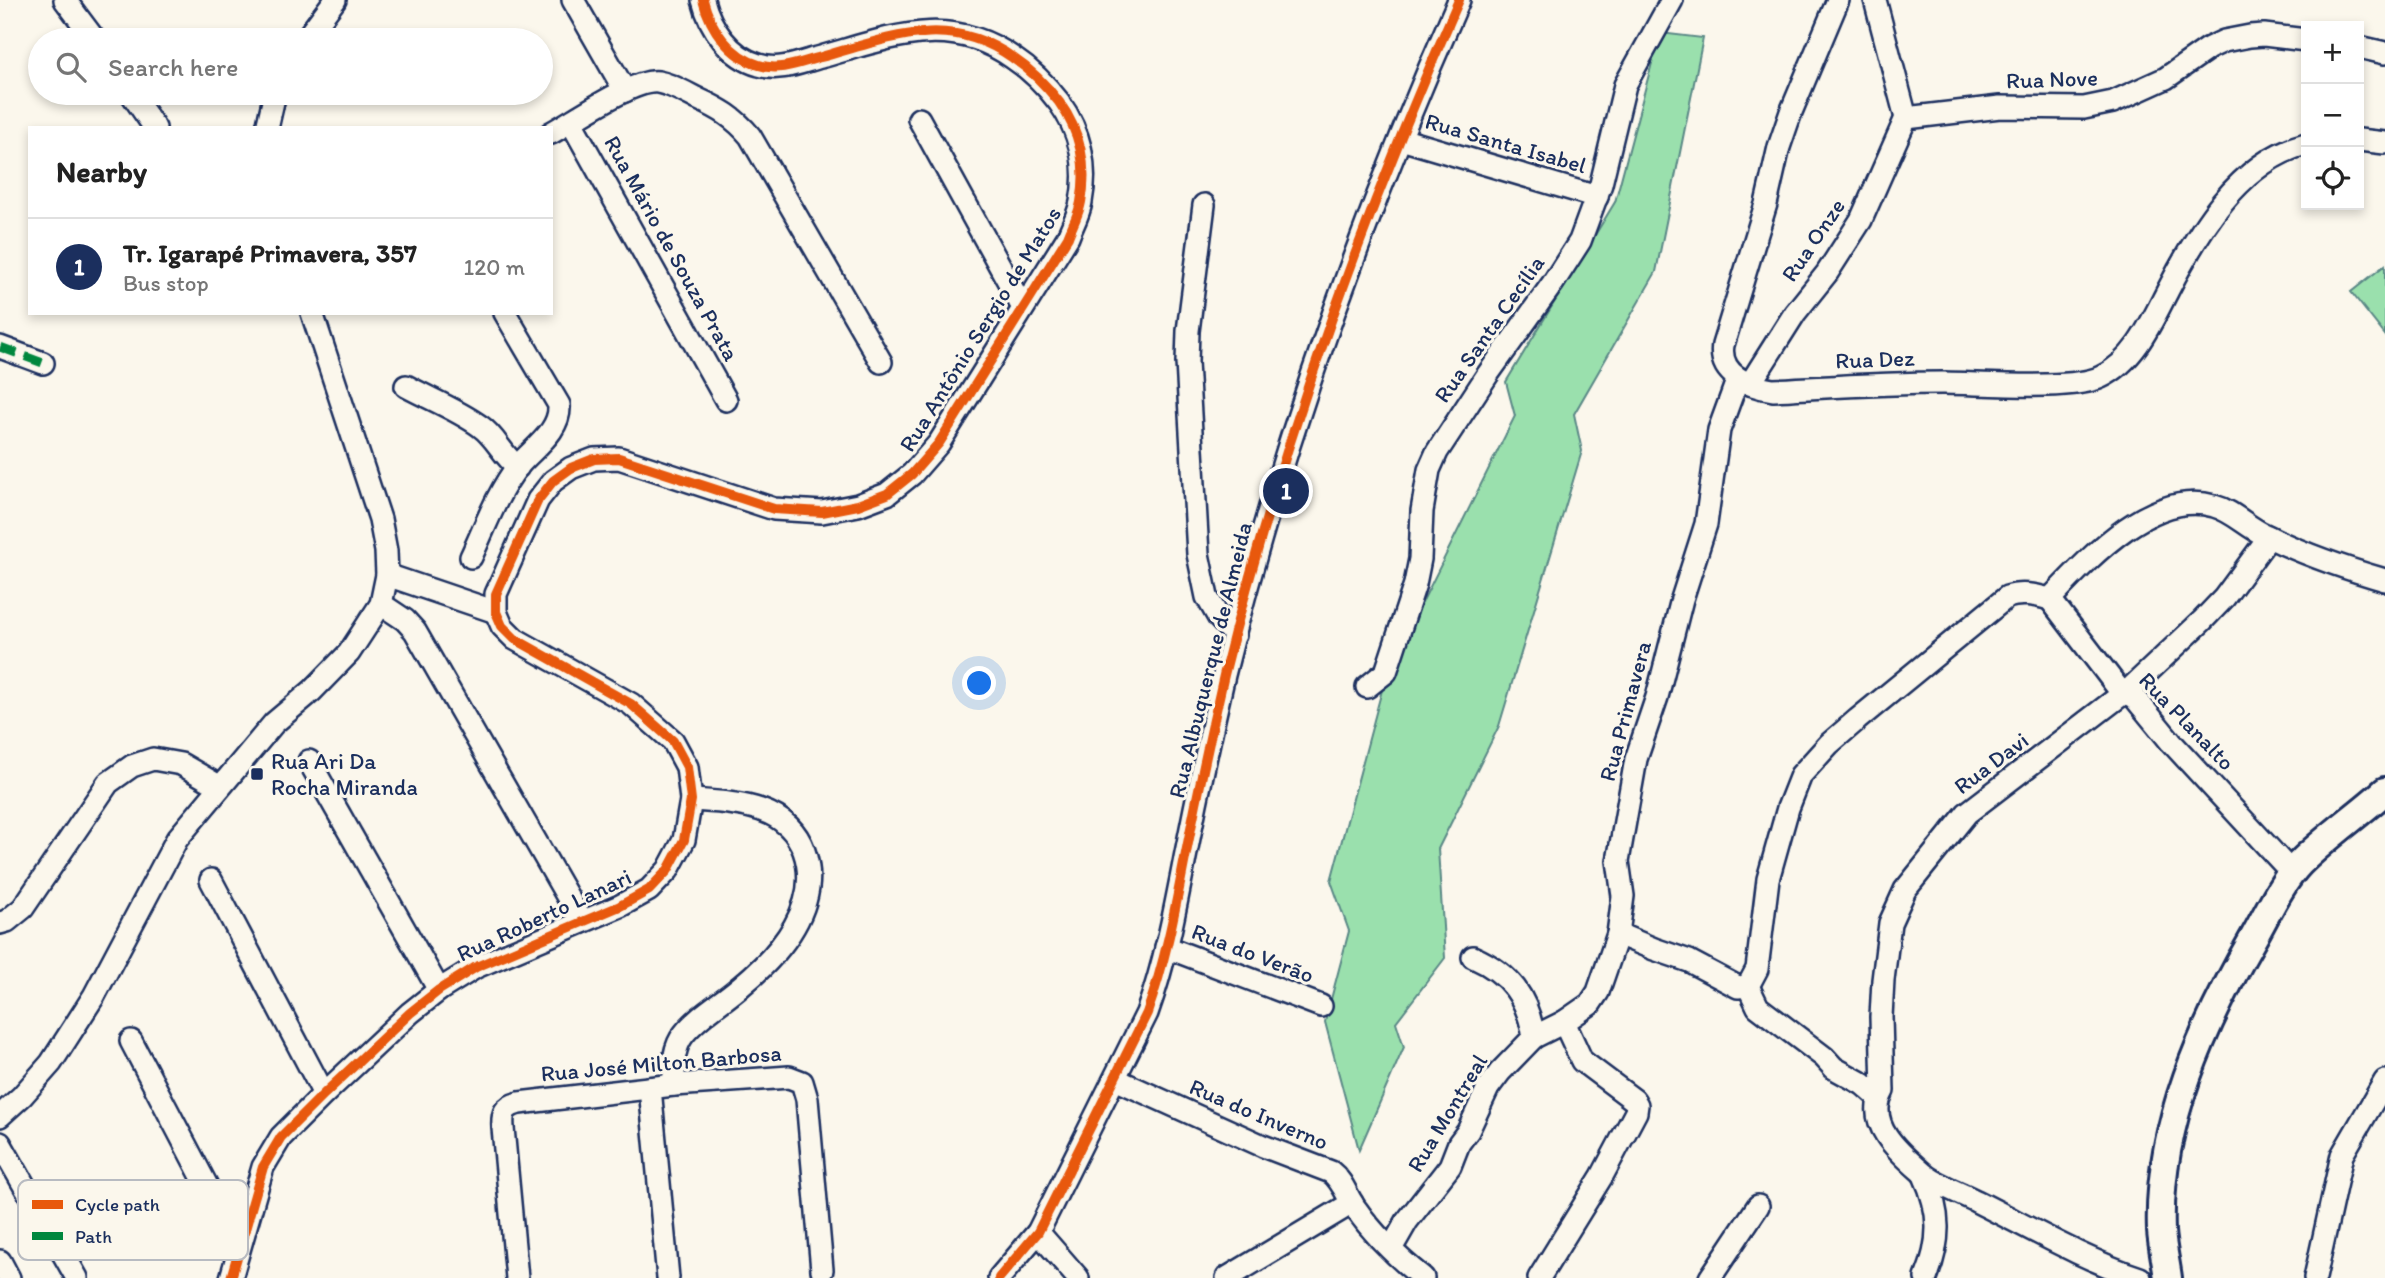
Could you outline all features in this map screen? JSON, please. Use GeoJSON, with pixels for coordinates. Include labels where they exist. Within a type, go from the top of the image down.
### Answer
{"type":"FeatureCollection","features":[{"type":"Feature","properties":{"kind":"street"},"geometry":{"type":"LineString","coordinates":[[65,0],[85,28]]}},
{"type":"Feature","properties":{"kind":"street"},"geometry":{"type":"LineString","coordinates":[[314,28],[335,0]]}},
{"type":"Feature","properties":{"kind":"street"},"geometry":{"type":"LineString","coordinates":[[573,0],[625,90]]}},
{"type":"Feature","properties":{"kind":"street","name":"Rua Antônio Sergio de Matos"},"geometry":{"type":"LineString","coordinates":[[496,612],[496,594],[538,500],[553,481],[571,468],[594,459],[619,458],[774,509],[822,512],[858,505],[887,494],[912,474],[939,443],[1068,237],[1081,204],[1084,173],[1080,145],[1069,116],[1049,89],[1026,67],[997,46],[968,35],[936,31],[901,35],[781,68],[760,66],[738,56],[721,38],[707,17],[703,0]]}},
{"type":"Feature","properties":{"kind":"street","name":"Rua Albuquerque de Almeida"},"geometry":{"type":"LineString","coordinates":[[999,1278],[1038,1231],[1147,1013],[1158,982],[1236,635],[1289,441],[1331,320],[1401,139],[1460,0]]}},
{"type":"Feature","properties":{"kind":"street","name":"Rua Santa Cecília"},"geometry":{"type":"LineString","coordinates":[[1367,688],[1386,672],[1415,584],[1429,470],[1437,452],[1580,241],[1597,197],[1625,85],[1672,0]]}},
{"type":"Feature","properties":{"kind":"street"},"geometry":{"type":"LineString","coordinates":[[1744,381],[1733,376],[1721,356],[1728,327],[1750,261],[1779,147],[1838,0]]}},
{"type":"Feature","properties":{"kind":"street"},"geometry":{"type":"LineString","coordinates":[[1875,0],[1906,118]]}},
{"type":"Feature","properties":{"kind":"street","name":"Rua Nove"},"geometry":{"type":"LineString","coordinates":[[1906,118],[2000,107],[2084,107],[2113,102],[2166,78],[2209,48],[2224,41],[2264,35],[2301,39]]}},
{"type":"Feature","properties":{"kind":"street"},"geometry":{"type":"LineString","coordinates":[[2364,48],[2385,53]]}},
{"type":"Feature","properties":{"kind":"street"},"geometry":{"type":"LineString","coordinates":[[553,132],[625,90],[650,81],[662,82],[722,109],[737,120],[750,136],[881,362]]}},
{"type":"Feature","properties":{"kind":"street"},"geometry":{"type":"LineString","coordinates":[[139,105],[154,126]]}},
{"type":"Feature","properties":{"kind":"street"},"geometry":{"type":"LineString","coordinates":[[267,126],[272,105]]}},
{"type":"Feature","properties":{"kind":"street","name":"Rua Onze"},"geometry":{"type":"LineString","coordinates":[[1744,381],[1827,273],[1861,220],[1906,118]]}},
{"type":"Feature","properties":{"kind":"street"},"geometry":{"type":"LineString","coordinates":[[919,119],[1023,308]]}},
{"type":"Feature","properties":{"kind":"street","name":"Rua Mário de Souza Prata"},"geometry":{"type":"LineString","coordinates":[[571,122],[726,400]]}},
{"type":"Feature","properties":{"kind":"street","name":"Rua Santa Isabel"},"geometry":{"type":"LineString","coordinates":[[1401,139],[1597,197]]}},
{"type":"Feature","properties":{"kind":"street"},"geometry":{"type":"LineString","coordinates":[[2364,141],[2385,143]]}},
{"type":"Feature","properties":{"kind":"street","name":"Rua Dez"},"geometry":{"type":"LineString","coordinates":[[1744,381],[1773,390],[1939,383],[2055,384],[2081,383],[2099,378],[2116,369],[2129,355],[2146,331],[2212,216],[2240,183],[2280,153],[2301,146]]}},
{"type":"Feature","properties":{"kind":"street"},"geometry":{"type":"LineString","coordinates":[[1204,205],[1188,331],[1187,362],[1198,554],[1207,597],[1219,618],[1236,635]]}},
{"type":"Feature","properties":{"kind":"street"},"geometry":{"type":"LineString","coordinates":[[0,1116],[51,1063],[93,996],[177,839],[274,723],[312,691],[349,653],[381,604],[387,575],[380,519],[313,315]]}},
{"type":"Feature","properties":{"kind":"street"},"geometry":{"type":"LineString","coordinates":[[471,557],[496,503],[517,467],[555,425],[560,415],[559,405],[506,315]]}},
{"type":"Feature","properties":{"kind":"street"},"geometry":{"type":"LineString","coordinates":[[0,347],[43,363]]}},
{"type":"Feature","properties":{"kind":"street","name":"Rua Primavera"},"geometry":{"type":"LineString","coordinates":[[1564,1021],[1590,1004],[1598,992],[1618,934],[1623,895],[1618,861],[1636,759],[1657,697],[1682,599],[1706,524],[1719,430],[1744,381]]}},
{"type":"Feature","properties":{"kind":"street"},"geometry":{"type":"LineString","coordinates":[[405,386],[480,425],[494,437],[506,458],[517,467]]}},
{"type":"Feature","properties":{"kind":"street"},"geometry":{"type":"LineString","coordinates":[[1748,986],[1757,969],[1768,879],[1788,808],[1801,775],[1848,727],[2007,597],[2034,594],[2050,599],[2121,532],[2169,505],[2190,503],[2224,509],[2269,537],[2342,568],[2385,580]]}},
{"type":"Feature","properties":{"kind":"street","name":"Rua Davi"},"geometry":{"type":"LineString","coordinates":[[1924,1175],[1883,1133],[1879,1120],[1879,1098],[1883,1091],[1883,980],[1890,923],[1905,890],[1967,813],[2133,686],[2203,621],[2224,598],[2269,537]]}},
{"type":"Feature","properties":{"kind":"street"},"geometry":{"type":"LineString","coordinates":[[387,575],[496,612]]}},
{"type":"Feature","properties":{"kind":"street","name":"Rua Planalto"},"geometry":{"type":"LineString","coordinates":[[2050,599],[2118,688],[2135,698],[2171,742],[2292,873]]}},
{"type":"Feature","properties":{"kind":"street"},"geometry":{"type":"LineString","coordinates":[[381,604],[405,620],[415,631],[582,922]]}},
{"type":"Feature","properties":{"kind":"street","name":"Rua Roberto Lanari"},"geometry":{"type":"LineString","coordinates":[[248,1217],[263,1167],[281,1137],[410,1013],[439,990],[476,967],[620,906],[649,890],[668,870],[684,841],[691,800],[687,767],[673,740],[631,704],[515,639],[502,626],[496,612]]}},
{"type":"Feature","properties":{"kind":"street"},"geometry":{"type":"LineString","coordinates":[[0,923],[7,921],[23,908],[108,783],[132,766],[153,759],[181,764],[219,786]]}},
{"type":"Feature","properties":{"kind":"street"},"geometry":{"type":"LineString","coordinates":[[309,761],[439,990]]}},
{"type":"Feature","properties":{"kind":"street"},"geometry":{"type":"LineString","coordinates":[[2168,1278],[2161,1233],[2167,1147],[2177,1100],[2209,1025],[2242,957],[2292,873],[2336,830],[2385,791]]}},
{"type":"Feature","properties":{"kind":"street"},"geometry":{"type":"LineString","coordinates":[[674,1085],[674,1058],[683,1035],[768,961],[793,930],[804,909],[809,891],[810,870],[803,847],[792,831],[777,817],[759,807],[749,805],[691,800]]}},
{"type":"Feature","properties":{"kind":"street"},"geometry":{"type":"LineString","coordinates":[[211,880],[324,1094]]}},
{"type":"Feature","properties":{"kind":"street"},"geometry":{"type":"LineString","coordinates":[[1618,934],[1689,961],[1738,987],[1748,986]]}},
{"type":"Feature","properties":{"kind":"street","name":"Rua do Verão"},"geometry":{"type":"LineString","coordinates":[[1166,947],[1321,1006]]}},
{"type":"Feature","properties":{"kind":"street"},"geometry":{"type":"LineString","coordinates":[[1473,957],[1488,965],[1520,992],[1530,1014],[1534,1037]]}},
{"type":"Feature","properties":{"kind":"street"},"geometry":{"type":"LineString","coordinates":[[1748,986],[1758,1007],[1824,1056],[1834,1068],[1863,1084],[1879,1098]]}},
{"type":"Feature","properties":{"kind":"street"},"geometry":{"type":"LineString","coordinates":[[1539,1278],[1619,1144],[1637,1105],[1583,1061],[1564,1021]]}},
{"type":"Feature","properties":{"kind":"street","name":"Rua Montreal"},"geometry":{"type":"LineString","coordinates":[[1391,1249],[1408,1221],[1450,1166],[1488,1088],[1500,1072],[1534,1037],[1564,1021]]}},
{"type":"Feature","properties":{"kind":"street"},"geometry":{"type":"LineString","coordinates":[[131,1041],[204,1180]]}},
{"type":"Feature","properties":{"kind":"street","name":"Rua José Milton Barbosa"},"geometry":{"type":"LineString","coordinates":[[517,1278],[503,1128],[503,1113],[506,1109],[519,1103],[674,1085],[789,1077],[802,1082],[807,1099],[822,1270]]}},
{"type":"Feature","properties":{"kind":"street","name":"Rua do Inverno"},"geometry":{"type":"LineString","coordinates":[[1115,1079],[1263,1146],[1331,1172],[1338,1178],[1352,1203],[1391,1249],[1423,1278]]}},
{"type":"Feature","properties":{"kind":"street"},"geometry":{"type":"LineString","coordinates":[[2315,1278],[2342,1155],[2385,1081]]}},
{"type":"Feature","properties":{"kind":"street"},"geometry":{"type":"LineString","coordinates":[[650,1088],[668,1278]]}},
{"type":"Feature","properties":{"kind":"street"},"geometry":{"type":"LineString","coordinates":[[0,1143],[21,1180]]}},
{"type":"Feature","properties":{"kind":"street"},"geometry":{"type":"LineString","coordinates":[[1924,1175],[1934,1200],[1937,1228],[1936,1250],[1926,1278]]}},
{"type":"Feature","properties":{"kind":"street"},"geometry":{"type":"LineString","coordinates":[[1924,1175],[2107,1266],[2140,1278]]}},
{"type":"Feature","properties":{"kind":"street"},"geometry":{"type":"LineString","coordinates":[[1227,1278],[1352,1203]]}},
{"type":"Feature","properties":{"kind":"street"},"geometry":{"type":"LineString","coordinates":[[1710,1278],[1758,1206]]}},
{"type":"Feature","properties":{"kind":"street"},"geometry":{"type":"LineString","coordinates":[[1038,1231],[1078,1278]]}},
{"type":"Feature","properties":{"kind":"street"},"geometry":{"type":"LineString","coordinates":[[67,1260],[77,1278]]}},
{"type":"Feature","properties":{"kind":"street","name":"Rua Roberto Lanari"},"geometry":{"type":"LineString","coordinates":[[231,1278],[236,1260]]}},
{"type":"Feature","properties":{"kind":"street"},"geometry":{"type":"LineString","coordinates":[[0,1261],[9,1278]]}},
{"type":"Feature","properties":{"kind":"green space"},"geometry":{"type":"Polygon","coordinates":[[[1660,33],[1703,38],[1656,272],[1574,414],[1582,451],[1499,726],[1438,849],[1445,958],[1396,1022],[1404,1047],[1359,1150],[1325,1022],[1349,931],[1331,881],[1386,675],[1515,416],[1506,382],[1615,202],[1660,33]]]}},
{"type":"Feature","properties":{"kind":"green space"},"geometry":{"type":"Polygon","coordinates":[[[2385,265],[2385,335],[2351,292],[2385,265]]]}},
{"type":"Feature","properties":{"kind":"marked path"},"geometry":{"type":"LineString","coordinates":[[0,347],[43,363]]}},
{"type":"Feature","properties":{"kind":"cycle path"},"geometry":{"type":"LineString","coordinates":[[248,1219],[263,1167],[281,1137],[410,1013],[439,990],[476,967],[620,906],[649,890],[668,870],[684,840],[691,800],[687,767],[673,741],[631,704],[515,639],[502,626],[496,612],[496,594],[538,500],[553,481],[571,468],[594,459],[619,458],[774,509],[822,512],[858,505],[887,494],[912,474],[939,443],[1068,237],[1077,215],[1083,189],[1083,162],[1077,137],[1066,113],[1038,78],[1013,58],[989,44],[942,32],[918,33],[790,66],[767,67],[749,61],[730,48],[716,31],[703,0]]}},
{"type":"Feature","properties":{"kind":"cycle path"},"geometry":{"type":"LineString","coordinates":[[999,1278],[1038,1232],[1147,1013],[1169,936],[1224,675],[1271,503],[1357,248],[1459,0]]}},
{"type":"Feature","properties":{"kind":"cycle path"},"geometry":{"type":"LineString","coordinates":[[231,1278],[236,1260]]}},
{"type":"Feature","properties":{"kind":"place","name":"Tr. Igarapé Primavera, 357"},"geometry":{"type":"Point","coordinates":[1286,491]}},
{"type":"Feature","properties":{"kind":"place","name":"Rua Ari Da Rocha Miranda"},"geometry":{"type":"Point","coordinates":[257,774]}}]}
